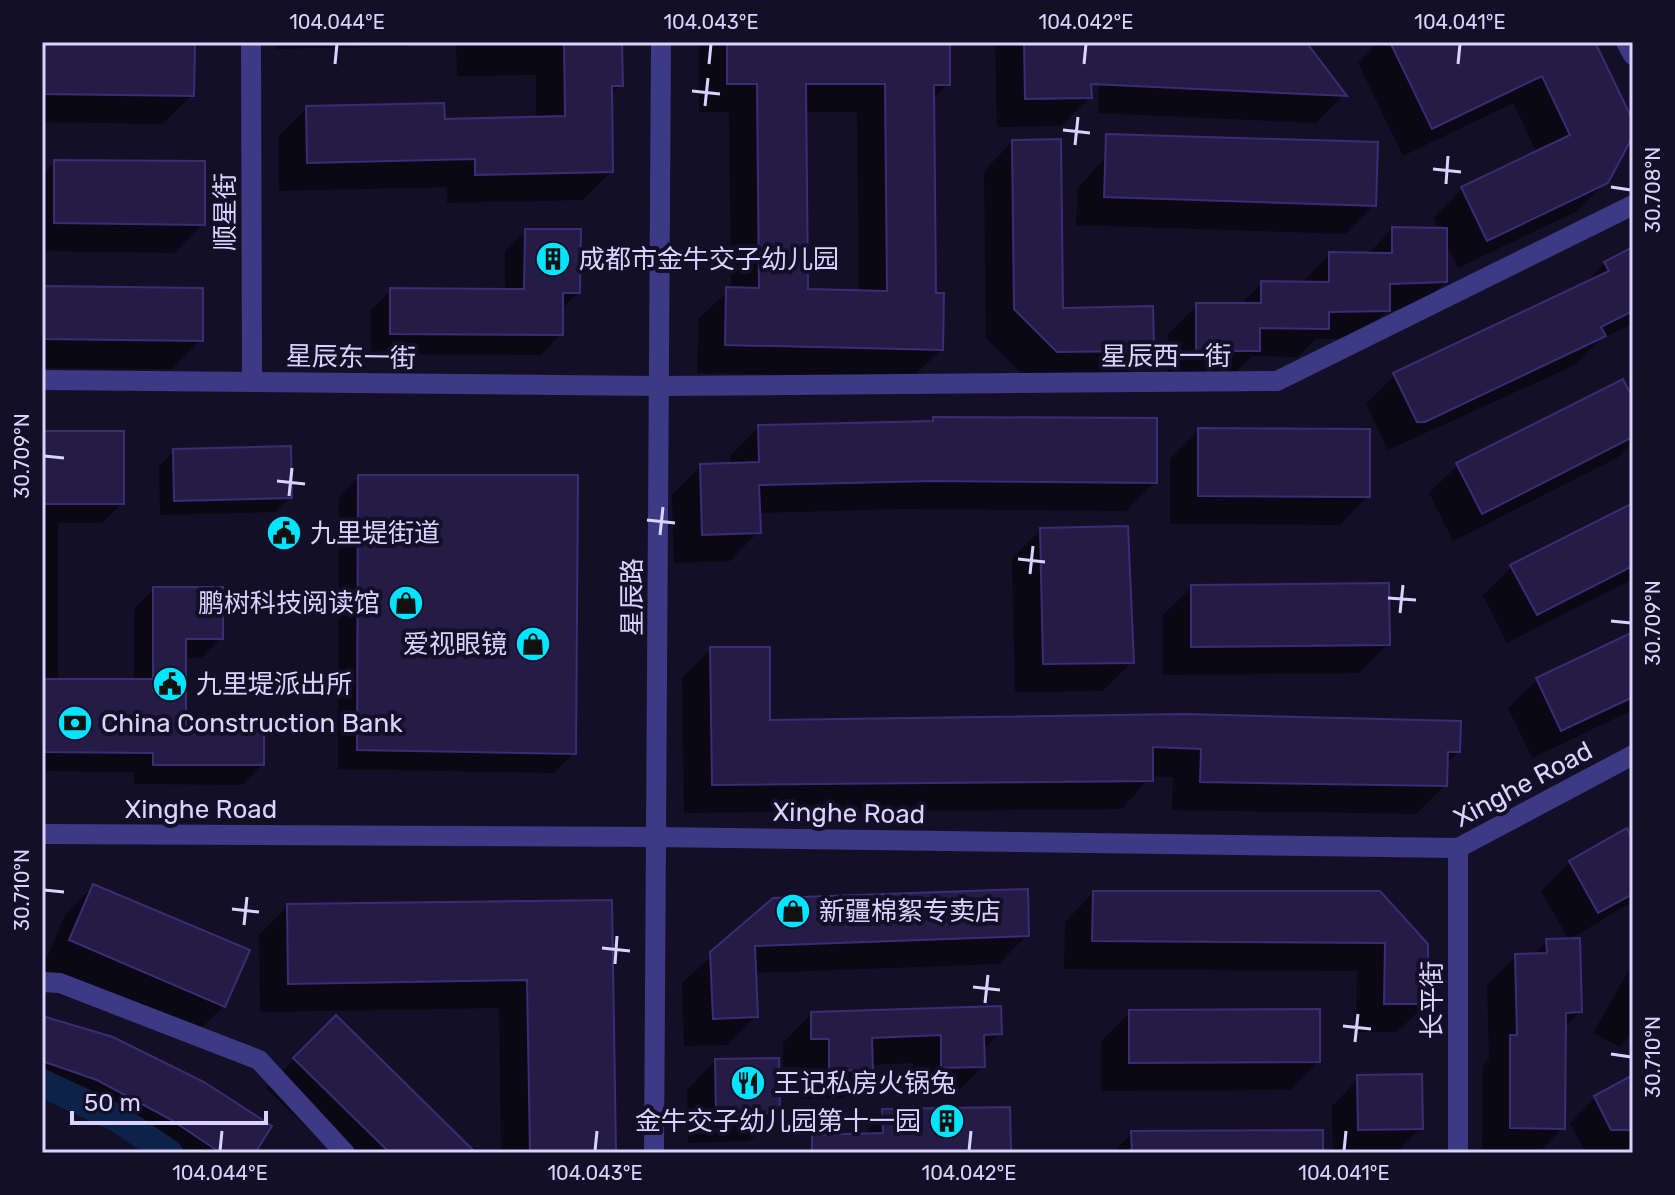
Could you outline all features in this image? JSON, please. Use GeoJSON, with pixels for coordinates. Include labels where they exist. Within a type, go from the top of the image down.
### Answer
{"type":"FeatureCollection","features":[{"type":"Feature","properties":{"kind":"street","name":"顺星街"},"geometry":{"type":"LineString","coordinates":[[251,42],[252,382]]}},
{"type":"Feature","properties":{"kind":"street","name":"星辰路"},"geometry":{"type":"LineString","coordinates":[[654,1153],[661,42]]}},
{"type":"Feature","properties":{"kind":"street"},"geometry":{"type":"LineString","coordinates":[[1626,42],[1633,55]]}},
{"type":"Feature","properties":{"kind":"street","name":"星辰西一街"},"geometry":{"type":"LineString","coordinates":[[659,386],[1277,381],[1633,205]]}},
{"type":"Feature","properties":{"kind":"street","name":"星辰东一街"},"geometry":{"type":"LineString","coordinates":[[42,380],[659,386]]}},
{"type":"Feature","properties":{"kind":"street","name":"Xinghe Road"},"geometry":{"type":"LineString","coordinates":[[42,834],[658,837],[1458,848],[1633,755]]}},
{"type":"Feature","properties":{"kind":"street","name":"长平街"},"geometry":{"type":"LineString","coordinates":[[1458,848],[1458,1153]]}},
{"type":"Feature","properties":{"kind":"street"},"geometry":{"type":"LineString","coordinates":[[42,982],[60,983],[259,1060],[345,1153]]}},
{"type":"Feature","properties":{"kind":"building"},"geometry":{"type":"Polygon","coordinates":[[[42,42],[195,43],[194,96],[42,94],[42,42]]]}},
{"type":"Feature","properties":{"kind":"building"},"geometry":{"type":"Polygon","coordinates":[[[564,42],[622,42],[623,86],[612,86],[613,172],[475,175],[475,159],[307,163],[306,106],[444,103],[445,119],[565,116],[564,42]]]}},
{"type":"Feature","properties":{"kind":"building"},"geometry":{"type":"Polygon","coordinates":[[[727,42],[950,42],[950,85],[934,85],[936,293],[944,293],[943,350],[725,345],[726,287],[759,288],[757,84],[727,84],[727,42]],[[806,84],[808,289],[887,291],[885,84],[806,84]]]}},
{"type":"Feature","properties":{"kind":"building"},"geometry":{"type":"Polygon","coordinates":[[[1024,42],[1306,42],[1347,96],[1091,84],[1092,98],[1025,99],[1024,42]]]}},
{"type":"Feature","properties":{"kind":"building"},"geometry":{"type":"Polygon","coordinates":[[[1390,42],[1595,42],[1633,121],[1633,136],[1608,183],[1487,241],[1461,187],[1570,135],[1542,76],[1432,129],[1390,42]]]}},
{"type":"Feature","properties":{"kind":"building"},"geometry":{"type":"Polygon","coordinates":[[[1106,134],[1378,142],[1376,206],[1104,197],[1106,134]]]}},
{"type":"Feature","properties":{"kind":"building"},"geometry":{"type":"Polygon","coordinates":[[[1061,139],[1063,308],[1153,306],[1154,351],[1057,352],[1014,309],[1012,140],[1061,139]]]}},
{"type":"Feature","properties":{"kind":"building"},"geometry":{"type":"Polygon","coordinates":[[[54,160],[205,161],[205,225],[54,223],[54,160]]]}},
{"type":"Feature","properties":{"kind":"building"},"geometry":{"type":"Polygon","coordinates":[[[1392,227],[1447,228],[1447,282],[1390,284],[1390,311],[1329,312],[1329,329],[1260,328],[1260,351],[1196,351],[1196,303],[1261,303],[1261,281],[1329,282],[1329,252],[1392,253],[1392,227]]]}},
{"type":"Feature","properties":{"kind":"building","name":"成都市金牛交子幼儿园"},"geometry":{"type":"Polygon","coordinates":[[[525,229],[581,229],[580,293],[563,293],[563,335],[390,334],[390,288],[524,289],[525,229]]]}},
{"type":"Feature","properties":{"kind":"building"},"geometry":{"type":"Polygon","coordinates":[[[1633,247],[1633,311],[1601,327],[1606,336],[1425,422],[1417,422],[1393,373],[1609,271],[1604,262],[1633,247]]]}},
{"type":"Feature","properties":{"kind":"building"},"geometry":{"type":"Polygon","coordinates":[[[42,286],[203,288],[203,341],[42,339],[42,286]]]}},
{"type":"Feature","properties":{"kind":"building"},"geometry":{"type":"Polygon","coordinates":[[[1623,379],[1633,399],[1633,437],[1482,514],[1456,463],[1623,379]]]}},
{"type":"Feature","properties":{"kind":"building"},"geometry":{"type":"Polygon","coordinates":[[[933,417],[1157,418],[1157,483],[933,481],[759,485],[761,533],[702,535],[700,464],[759,462],[758,425],[933,421],[933,417]]]}},
{"type":"Feature","properties":{"kind":"building"},"geometry":{"type":"Polygon","coordinates":[[[1198,428],[1370,429],[1370,497],[1198,496],[1198,428]]]}},
{"type":"Feature","properties":{"kind":"building"},"geometry":{"type":"Polygon","coordinates":[[[42,431],[124,431],[124,504],[42,504],[42,431]]]}},
{"type":"Feature","properties":{"kind":"building","name":"九里堤街道"},"geometry":{"type":"Polygon","coordinates":[[[291,446],[292,498],[174,501],[173,449],[291,446]]]}},
{"type":"Feature","properties":{"kind":"building"},"geometry":{"type":"Polygon","coordinates":[[[358,475],[578,475],[576,754],[357,750],[358,475]]]}},
{"type":"Feature","properties":{"kind":"building"},"geometry":{"type":"Polygon","coordinates":[[[1633,503],[1633,566],[1537,615],[1510,565],[1633,503]]]}},
{"type":"Feature","properties":{"kind":"building"},"geometry":{"type":"Polygon","coordinates":[[[1128,526],[1134,663],[1043,664],[1040,528],[1128,526]]]}},
{"type":"Feature","properties":{"kind":"building"},"geometry":{"type":"Polygon","coordinates":[[[1389,583],[1390,645],[1191,647],[1191,585],[1389,583]]]}},
{"type":"Feature","properties":{"kind":"building"},"geometry":{"type":"Polygon","coordinates":[[[153,587],[223,587],[223,639],[186,639],[186,729],[264,729],[264,765],[153,765],[153,753],[42,752],[42,679],[153,679],[153,587]]]}},
{"type":"Feature","properties":{"kind":"building"},"geometry":{"type":"Polygon","coordinates":[[[1633,632],[1633,697],[1561,731],[1536,678],[1633,632]]]}},
{"type":"Feature","properties":{"kind":"building"},"geometry":{"type":"Polygon","coordinates":[[[710,647],[770,647],[770,720],[1185,714],[1461,721],[1460,752],[1448,752],[1447,786],[1200,782],[1201,749],[1153,747],[1153,781],[712,785],[710,647]]]}},
{"type":"Feature","properties":{"kind":"building"},"geometry":{"type":"Polygon","coordinates":[[[1627,828],[1633,840],[1633,894],[1598,913],[1569,861],[1627,828]]]}},
{"type":"Feature","properties":{"kind":"building"},"geometry":{"type":"Polygon","coordinates":[[[93,884],[250,950],[225,1007],[69,940],[93,884]]]}},
{"type":"Feature","properties":{"kind":"building"},"geometry":{"type":"Polygon","coordinates":[[[1028,889],[1029,936],[755,946],[758,1017],[713,1019],[710,952],[773,898],[1028,889]]]}},
{"type":"Feature","properties":{"kind":"building"},"geometry":{"type":"Polygon","coordinates":[[[1093,891],[1380,891],[1428,944],[1428,1004],[1384,1004],[1385,943],[1092,941],[1093,891]]]}},
{"type":"Feature","properties":{"kind":"building"},"geometry":{"type":"Polygon","coordinates":[[[612,900],[616,1153],[530,1153],[527,980],[288,984],[287,904],[612,900]]]}},
{"type":"Feature","properties":{"kind":"building"},"geometry":{"type":"Polygon","coordinates":[[[1580,938],[1582,1012],[1566,1013],[1565,1129],[1510,1128],[1510,1035],[1517,1035],[1515,954],[1547,953],[1546,939],[1580,938]]]}},
{"type":"Feature","properties":{"kind":"building"},"geometry":{"type":"Polygon","coordinates":[[[1001,1006],[1002,1034],[984,1035],[985,1067],[941,1068],[941,1035],[872,1038],[873,1070],[829,1071],[829,1039],[811,1039],[811,1012],[1001,1006]]]}},
{"type":"Feature","properties":{"kind":"building"},"geometry":{"type":"Polygon","coordinates":[[[1320,1009],[1320,1062],[1129,1063],[1129,1010],[1320,1009]]]}},
{"type":"Feature","properties":{"kind":"building"},"geometry":{"type":"Polygon","coordinates":[[[336,1015],[476,1153],[390,1153],[293,1058],[336,1015]]]}},
{"type":"Feature","properties":{"kind":"building"},"geometry":{"type":"Polygon","coordinates":[[[42,1016],[113,1037],[204,1082],[272,1126],[255,1153],[221,1153],[170,1119],[97,1080],[42,1061],[42,1016]]]}},
{"type":"Feature","properties":{"kind":"building"},"geometry":{"type":"Polygon","coordinates":[[[779,1058],[780,1113],[716,1115],[715,1059],[779,1058]]]}},
{"type":"Feature","properties":{"kind":"building"},"geometry":{"type":"Polygon","coordinates":[[[1422,1074],[1423,1129],[1358,1130],[1357,1075],[1422,1074]]]}},
{"type":"Feature","properties":{"kind":"building"},"geometry":{"type":"Polygon","coordinates":[[[1633,1075],[1633,1130],[1611,1130],[1594,1096],[1633,1075]]]}},
{"type":"Feature","properties":{"kind":"building","name":"金牛交子幼儿园第十一园"},"geometry":{"type":"Polygon","coordinates":[[[1010,1107],[1011,1153],[812,1153],[812,1135],[883,1133],[882,1109],[1010,1107]]]}},
{"type":"Feature","properties":{"kind":"building"},"geometry":{"type":"Polygon","coordinates":[[[1323,1130],[1323,1153],[1132,1153],[1131,1131],[1323,1130]]]}},
{"type":"Feature","properties":{"kind":"waterway"},"geometry":{"type":"LineString","coordinates":[[42,1083],[117,1118],[169,1153]]}},
{"type":"Feature","properties":{"kind":"place","name":"成都市金牛交子幼儿园"},"geometry":{"type":"Point","coordinates":[553,259]}},
{"type":"Feature","properties":{"kind":"place","name":"九里堤街道"},"geometry":{"type":"Point","coordinates":[284,533]}},
{"type":"Feature","properties":{"kind":"place","name":"鹏树科技阅读馆"},"geometry":{"type":"Point","coordinates":[406,603]}},
{"type":"Feature","properties":{"kind":"place","name":"爱视眼镜"},"geometry":{"type":"Point","coordinates":[533,644]}},
{"type":"Feature","properties":{"kind":"place","name":"九里堤派出所"},"geometry":{"type":"Point","coordinates":[170,684]}},
{"type":"Feature","properties":{"kind":"place","name":"China Construction Bank"},"geometry":{"type":"Point","coordinates":[75,723]}},
{"type":"Feature","properties":{"kind":"place","name":"新疆棉絮专卖店"},"geometry":{"type":"Point","coordinates":[793,911]}},
{"type":"Feature","properties":{"kind":"place","name":"王记私房火锅兔"},"geometry":{"type":"Point","coordinates":[748,1083]}},
{"type":"Feature","properties":{"kind":"place","name":"金牛交子幼儿园第十一园"},"geometry":{"type":"Point","coordinates":[947,1121]}}]}
